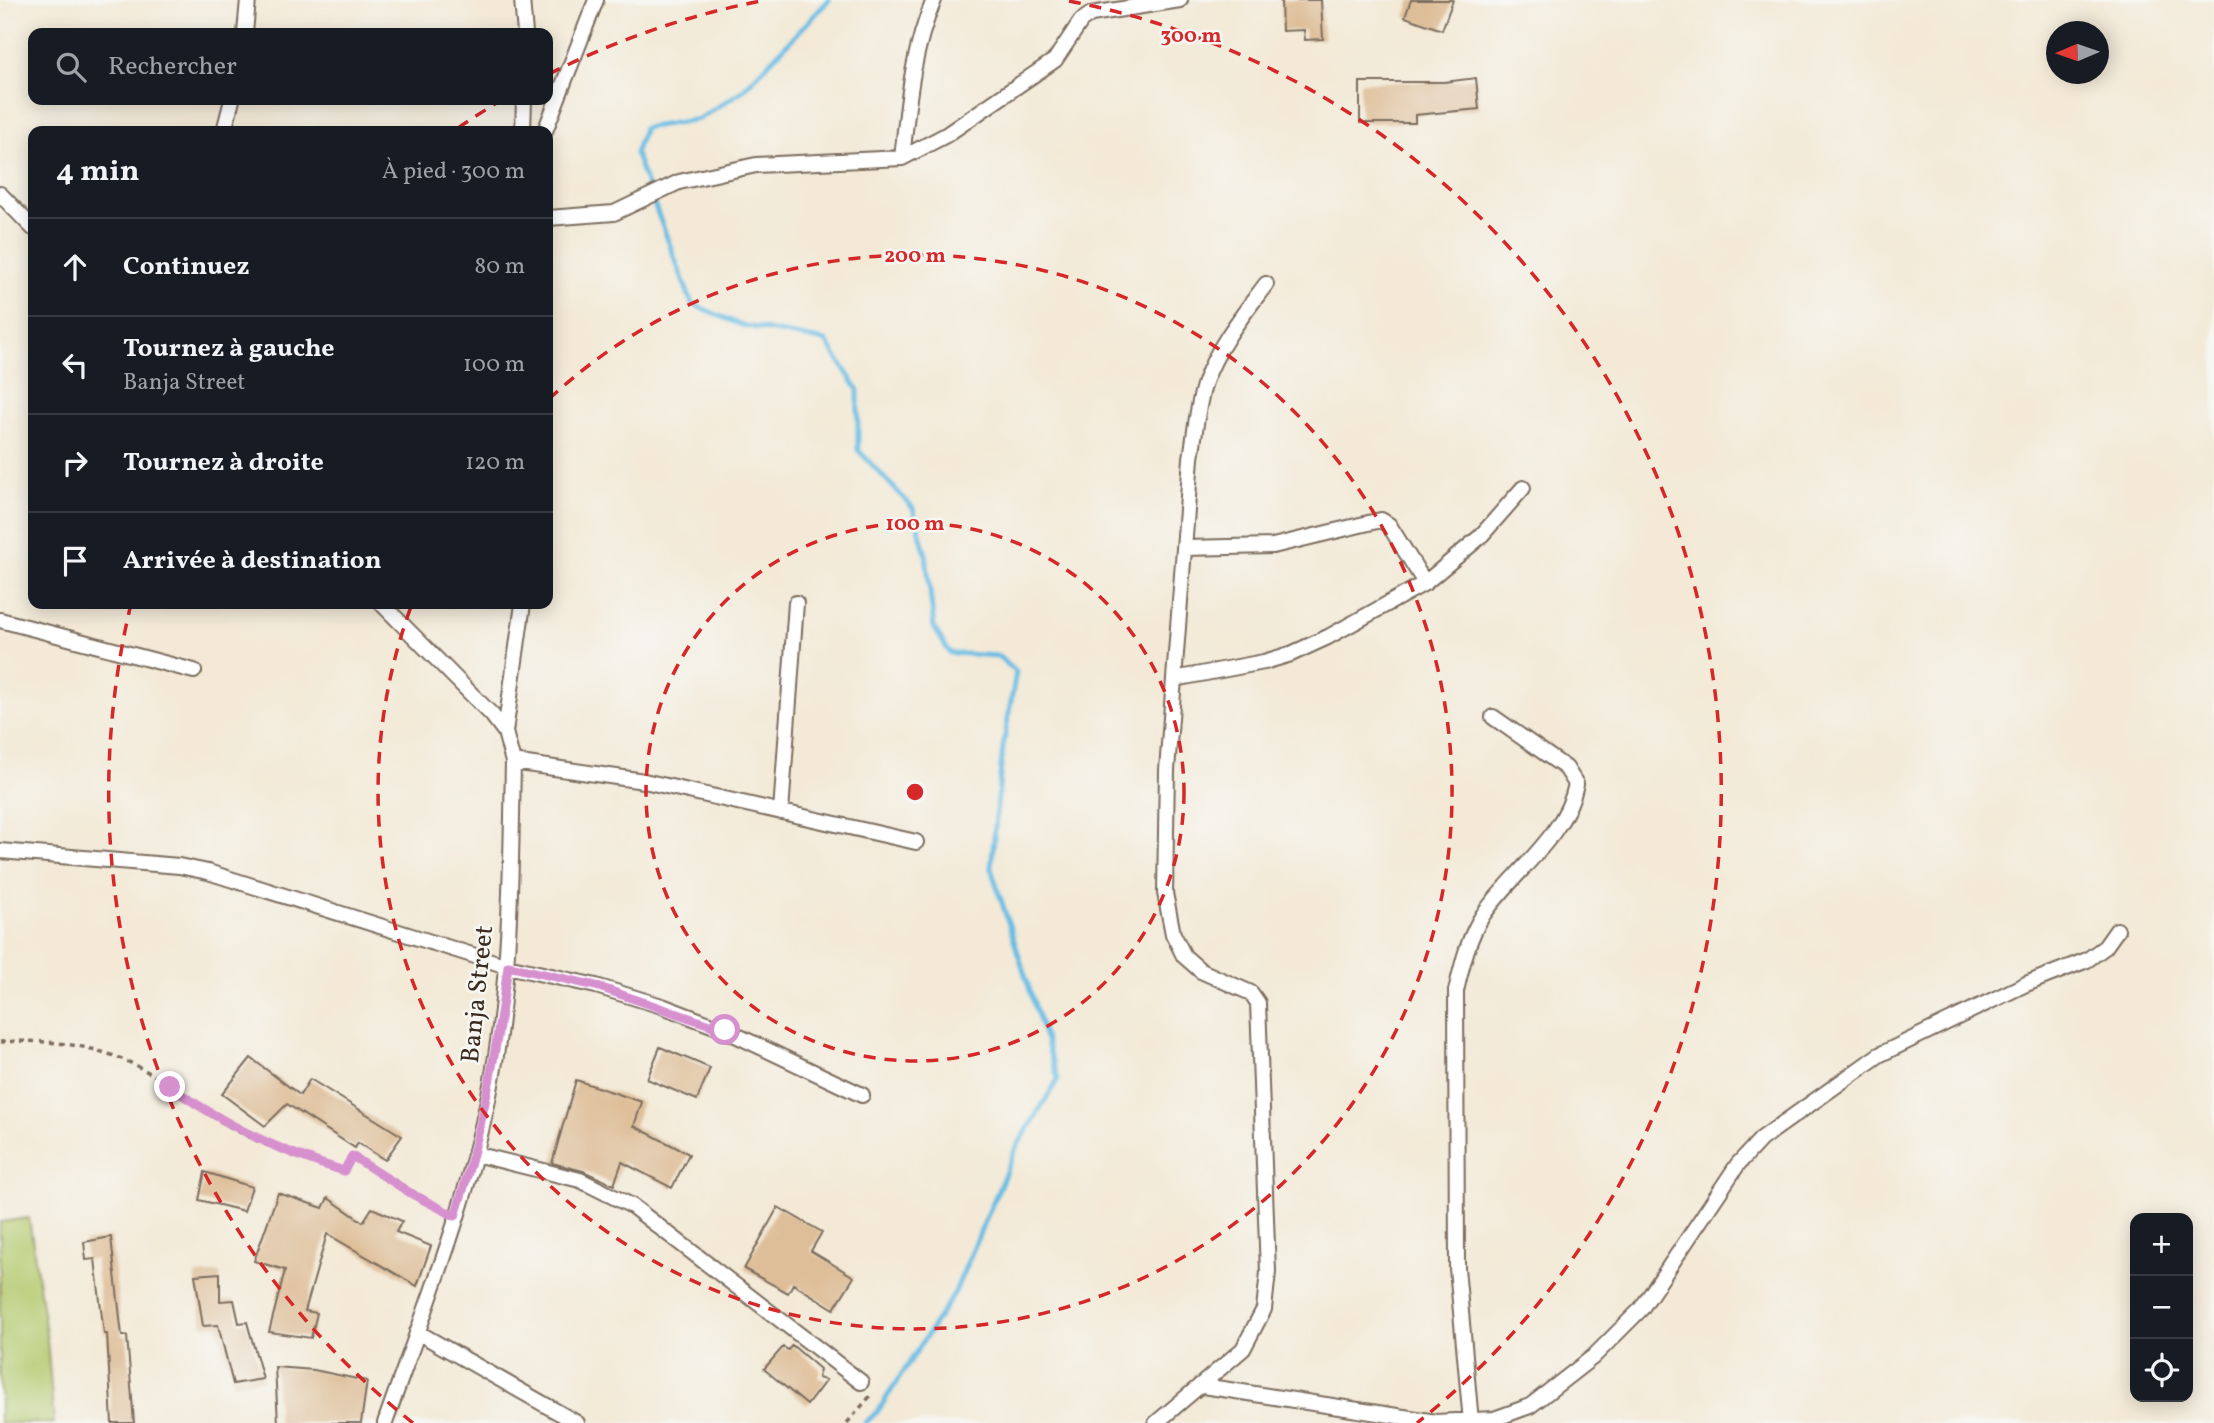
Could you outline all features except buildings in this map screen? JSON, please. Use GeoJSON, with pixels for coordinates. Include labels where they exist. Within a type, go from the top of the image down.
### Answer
{"type":"FeatureCollection","features":[{"type":"Feature","properties":{"kind":"street"},"geometry":{"type":"LineString","coordinates":[[245,28],[248,0]]}},
{"type":"Feature","properties":{"kind":"street"},"geometry":{"type":"LineString","coordinates":[[522,0],[525,28]]}},
{"type":"Feature","properties":{"kind":"street"},"geometry":{"type":"LineString","coordinates":[[547,126],[596,0]]}},
{"type":"Feature","properties":{"kind":"street"},"geometry":{"type":"LineString","coordinates":[[902,159],[911,78],[921,31],[934,0]]}},
{"type":"Feature","properties":{"kind":"street"},"geometry":{"type":"LineString","coordinates":[[553,218],[614,213],[679,182],[756,165],[902,159],[946,135],[1055,60],[1081,21],[1091,14],[1180,0]]}},
{"type":"Feature","properties":{"kind":"street"},"geometry":{"type":"LineString","coordinates":[[225,126],[231,105]]}},
{"type":"Feature","properties":{"kind":"street"},"geometry":{"type":"LineString","coordinates":[[523,126],[524,105]]}},
{"type":"Feature","properties":{"kind":"street"},"geometry":{"type":"LineString","coordinates":[[0,194],[28,223]]}},
{"type":"Feature","properties":{"kind":"street"},"geometry":{"type":"LineString","coordinates":[[1156,1423],[1203,1386],[1243,1349],[1264,1309],[1268,1272],[1258,1003],[1251,993],[1201,971],[1184,957],[1173,934],[1165,893],[1167,770],[1191,458],[1205,383],[1225,341],[1266,284]]}},
{"type":"Feature","properties":{"kind":"street"},"geometry":{"type":"LineString","coordinates":[[1174,679],[1291,654],[1425,583],[1480,537],[1522,488]]}},
{"type":"Feature","properties":{"kind":"street"},"geometry":{"type":"LineString","coordinates":[[1184,548],[1250,549],[1273,546],[1381,520],[1389,525],[1425,583]]}},
{"type":"Feature","properties":{"kind":"street"},"geometry":{"type":"LineString","coordinates":[[780,812],[796,603]]}},
{"type":"Feature","properties":{"kind":"street","name":"Banja Street"},"geometry":{"type":"LineString","coordinates":[[385,1423],[475,1154],[493,1074],[508,966],[513,761],[505,732],[492,715],[387,609]]}},
{"type":"Feature","properties":{"kind":"street"},"geometry":{"type":"LineString","coordinates":[[505,732],[522,609]]}},
{"type":"Feature","properties":{"kind":"street"},"geometry":{"type":"LineString","coordinates":[[0,620],[194,671]]}},
{"type":"Feature","properties":{"kind":"street"},"geometry":{"type":"LineString","coordinates":[[1471,1422],[1457,1268],[1456,991],[1464,955],[1483,916],[1550,834],[1573,800],[1576,784],[1566,768],[1493,717]]}},
{"type":"Feature","properties":{"kind":"street"},"geometry":{"type":"LineString","coordinates":[[513,761],[644,781],[916,842]]}},
{"type":"Feature","properties":{"kind":"street"},"geometry":{"type":"LineString","coordinates":[[0,851],[166,865],[208,872],[508,966],[596,986],[687,1016],[725,1030],[862,1095]]}},
{"type":"Feature","properties":{"kind":"street"},"geometry":{"type":"LineString","coordinates":[[1203,1386],[1436,1422],[1494,1419],[1530,1406],[1615,1337],[1649,1298],[1738,1164],[1761,1139],[1879,1055],[2026,984],[2087,960],[2105,947],[2118,930]]}},
{"type":"Feature","properties":{"kind":"street"},"geometry":{"type":"LineString","coordinates":[[475,1154],[580,1180],[632,1206],[861,1382]]}},
{"type":"Feature","properties":{"kind":"street"},"geometry":{"type":"LineString","coordinates":[[417,1332],[577,1423]]}},
{"type":"Feature","properties":{"kind":"path"},"geometry":{"type":"LineString","coordinates":[[0,1042],[46,1040],[84,1047],[135,1065],[247,1136],[290,1155],[344,1171],[352,1156],[412,1194],[455,1216]]}},
{"type":"Feature","properties":{"kind":"path"},"geometry":{"type":"LineString","coordinates":[[847,1423],[874,1392],[861,1382]]}},
{"type":"Feature","properties":{"kind":"green space"},"geometry":{"type":"Polygon","coordinates":[[[29,1218],[47,1340],[54,1423],[0,1423],[0,1222],[29,1218]]]}},
{"type":"Feature","properties":{"kind":"waterway"},"geometry":{"type":"LineString","coordinates":[[829,0],[742,91],[699,119],[644,128],[635,153],[692,304],[741,325],[826,341],[858,390],[858,450],[913,508],[926,555],[934,628],[950,653],[998,656],[1016,672],[1003,747],[991,868],[1058,1079],[1015,1150],[955,1292],[878,1411],[865,1423]]}},
{"type":"Feature","properties":{"kind":"route"},"geometry":{"type":"LineString","coordinates":[[170,1087],[247,1136],[290,1155],[344,1171],[352,1156],[412,1194],[455,1216],[475,1154],[493,1074],[508,966],[596,986],[662,1006],[725,1030]]}}]}
